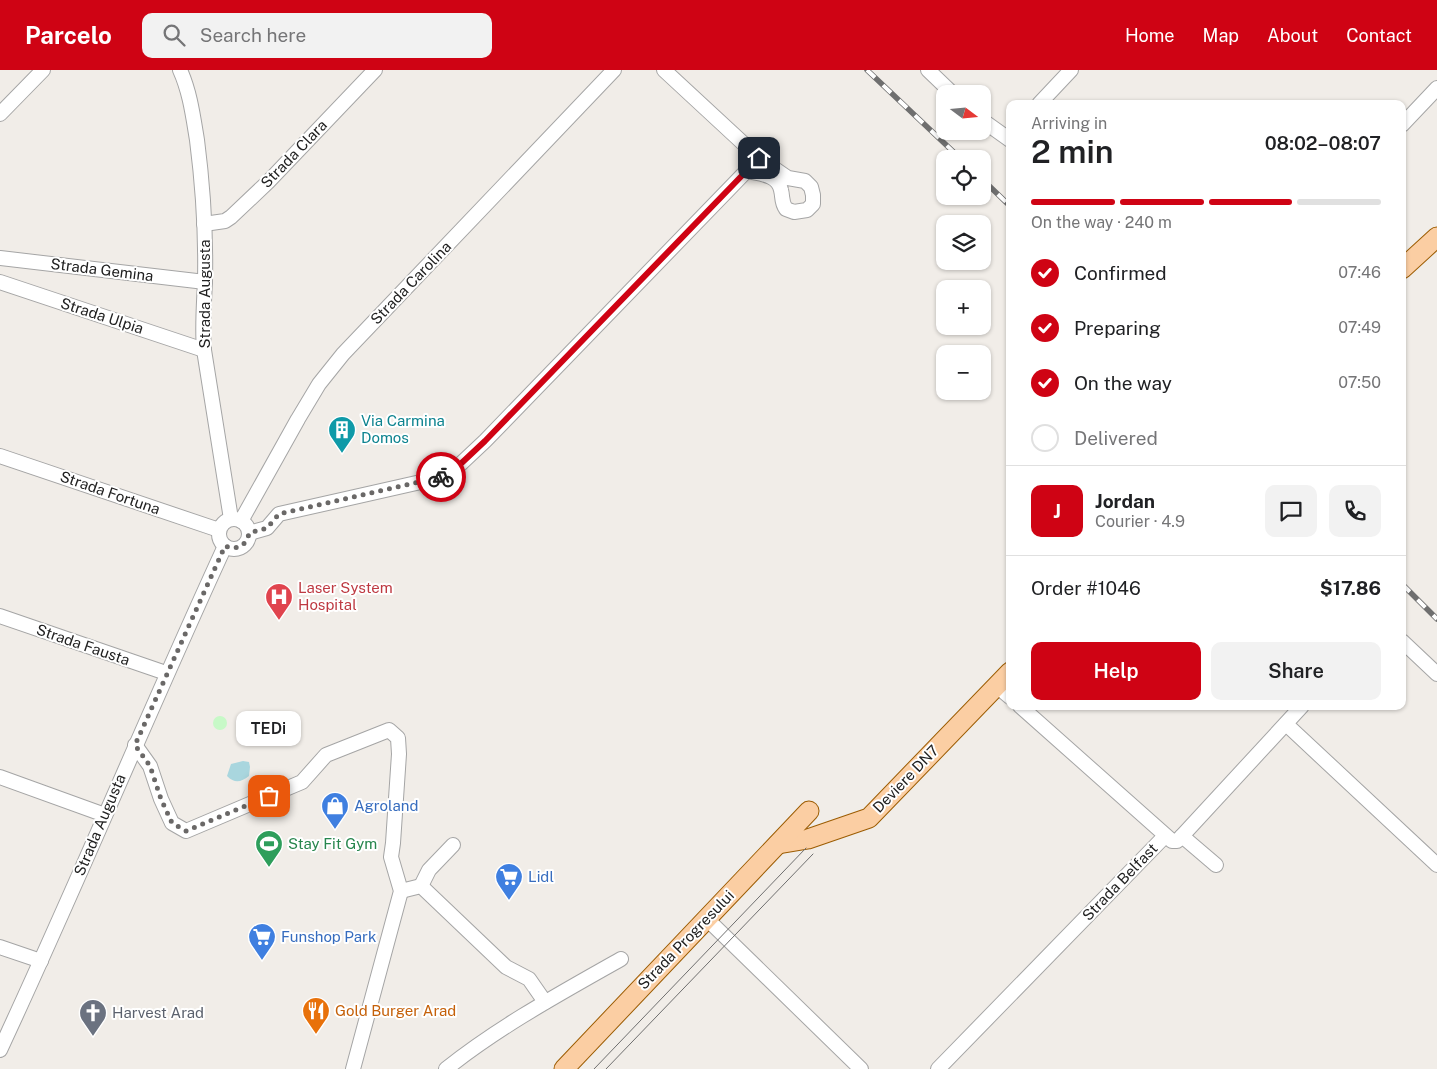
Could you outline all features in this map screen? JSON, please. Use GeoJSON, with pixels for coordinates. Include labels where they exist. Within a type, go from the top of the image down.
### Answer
{"type":"FeatureCollection","features":[{"type":"Feature","properties":{"kind":"main road"},"geometry":{"type":"LineString","coordinates":[[1406,265],[1437,238]]}},
{"type":"Feature","properties":{"kind":"main road","name":"Deviere DN7"},"geometry":{"type":"LineString","coordinates":[[778,844],[808,838],[869,818],[1006,676]]}},
{"type":"Feature","properties":{"kind":"main road","name":"Strada Progresului"},"geometry":{"type":"LineString","coordinates":[[564,1069],[808,812]]}},
{"type":"Feature","properties":{"kind":"street","name":"Strada Augusta"},"geometry":{"type":"LineString","coordinates":[[180,70],[185,80],[193,112],[204,224],[205,282],[202,334],[236,520]]}},
{"type":"Feature","properties":{"kind":"street","name":"Strada Clara"},"geometry":{"type":"LineString","coordinates":[[204,224],[231,217],[268,182],[375,70]]}},
{"type":"Feature","properties":{"kind":"street","name":"Strada Carolina"},"geometry":{"type":"LineString","coordinates":[[236,520],[319,384],[342,354],[614,70]]}},
{"type":"Feature","properties":{"kind":"street"},"geometry":{"type":"LineString","coordinates":[[664,70],[759,158],[788,178],[805,181],[811,187],[813,195],[812,204],[807,210],[794,212],[786,209],[783,204],[780,186],[777,182],[769,175],[747,171]]}},
{"type":"Feature","properties":{"kind":"street"},"geometry":{"type":"LineString","coordinates":[[928,70],[944,85]]}},
{"type":"Feature","properties":{"kind":"street"},"geometry":{"type":"LineString","coordinates":[[1043,100],[1070,70]]}},
{"type":"Feature","properties":{"kind":"street"},"geometry":{"type":"LineString","coordinates":[[0,114],[37,72]]}},
{"type":"Feature","properties":{"kind":"street"},"geometry":{"type":"LineString","coordinates":[[1406,121],[1437,88]]}},
{"type":"Feature","properties":{"kind":"street"},"geometry":{"type":"LineString","coordinates":[[991,126],[1006,136]]}},
{"type":"Feature","properties":{"kind":"street"},"geometry":{"type":"LineString","coordinates":[[249,533],[267,528],[279,514],[434,479],[452,472],[485,441],[759,158]]}},
{"type":"Feature","properties":{"kind":"street","name":"Strada Gemina"},"geometry":{"type":"LineString","coordinates":[[0,258],[205,282]]}},
{"type":"Feature","properties":{"kind":"street","name":"Strada Ulpia"},"geometry":{"type":"LineString","coordinates":[[0,282],[204,350]]}},
{"type":"Feature","properties":{"kind":"street","name":"Strada Fortuna"},"geometry":{"type":"LineString","coordinates":[[0,456],[219,530]]}},
{"type":"Feature","properties":{"kind":"street"},"geometry":{"type":"LineString","coordinates":[[236,520],[246,526],[249,533],[247,541],[241,547],[225,546],[220,539],[219,530],[223,523],[236,520]]}},
{"type":"Feature","properties":{"kind":"street","name":"Strada Augusta"},"geometry":{"type":"LineString","coordinates":[[0,1050],[41,961],[166,673],[225,546]]}},
{"type":"Feature","properties":{"kind":"street","name":"Strada Fausta"},"geometry":{"type":"LineString","coordinates":[[0,616],[166,673]]}},
{"type":"Feature","properties":{"kind":"street"},"geometry":{"type":"LineString","coordinates":[[1406,645],[1437,674]]}},
{"type":"Feature","properties":{"kind":"street"},"geometry":{"type":"LineString","coordinates":[[1024,710],[1165,836]]}},
{"type":"Feature","properties":{"kind":"street"},"geometry":{"type":"LineString","coordinates":[[1216,865],[1182,836],[1298,710]]}},
{"type":"Feature","properties":{"kind":"street"},"geometry":{"type":"LineString","coordinates":[[1286,724],[1437,865]]}},
{"type":"Feature","properties":{"kind":"street"},"geometry":{"type":"LineString","coordinates":[[135,745],[150,766],[161,799],[172,823],[186,831],[302,782],[326,755],[389,730],[398,738],[399,754],[391,857],[401,891],[353,1069]]}},
{"type":"Feature","properties":{"kind":"street"},"geometry":{"type":"LineString","coordinates":[[0,777],[105,815]]}},
{"type":"Feature","properties":{"kind":"street","name":"Strada Belfast"},"geometry":{"type":"LineString","coordinates":[[938,1069],[1165,836],[1172,841],[1182,836]]}},
{"type":"Feature","properties":{"kind":"street"},"geometry":{"type":"LineString","coordinates":[[401,891],[421,886],[429,870],[453,845]]}},
{"type":"Feature","properties":{"kind":"street"},"geometry":{"type":"LineString","coordinates":[[421,886],[506,967],[529,979],[545,1002]]}},
{"type":"Feature","properties":{"kind":"street"},"geometry":{"type":"LineString","coordinates":[[707,918],[861,1069]]}},
{"type":"Feature","properties":{"kind":"street"},"geometry":{"type":"LineString","coordinates":[[0,948],[41,961]]}},
{"type":"Feature","properties":{"kind":"street"},"geometry":{"type":"LineString","coordinates":[[446,1069],[474,1046],[545,1002],[621,959]]}},
{"type":"Feature","properties":{"kind":"green space"},"geometry":{"type":"Polygon","coordinates":[[[217,716],[223,716],[227,723],[223,730],[217,730],[213,726],[213,720],[217,716]]]}},
{"type":"Feature","properties":{"kind":"water"},"geometry":{"type":"Polygon","coordinates":[[[243,761],[249,762],[249,776],[238,781],[227,776],[231,764],[243,761]]]}},
{"type":"Feature","properties":{"kind":"tram line"},"geometry":{"type":"LineString","coordinates":[[594,1069],[806,848]]}},
{"type":"Feature","properties":{"kind":"tram line"},"geometry":{"type":"LineString","coordinates":[[606,1069],[813,854]]}},
{"type":"Feature","properties":{"kind":"railway"},"geometry":{"type":"LineString","coordinates":[[867,70],[951,150]]}},
{"type":"Feature","properties":{"kind":"railway"},"geometry":{"type":"LineString","coordinates":[[991,188],[1006,202]]}},
{"type":"Feature","properties":{"kind":"railway"},"geometry":{"type":"LineString","coordinates":[[1406,588],[1437,619]]}},
{"type":"Feature","properties":{"kind":"way so far"},"geometry":{"type":"LineString","coordinates":[[269,796],[186,831],[172,823],[161,799],[150,766],[135,745],[225,546],[229,548],[241,547],[247,541],[249,533],[267,528],[279,514],[441,477]]}},
{"type":"Feature","properties":{"kind":"place","name":"Via Carmina Domos"},"geometry":{"type":"Point","coordinates":[342,454]}},
{"type":"Feature","properties":{"kind":"place","name":"Laser System Hospital"},"geometry":{"type":"Point","coordinates":[279,621]}},
{"type":"Feature","properties":{"kind":"place","name":"TEDi"},"geometry":{"type":"Point","coordinates":[269,796]}},
{"type":"Feature","properties":{"kind":"place","name":"Agroland"},"geometry":{"type":"Point","coordinates":[335,830]}},
{"type":"Feature","properties":{"kind":"place","name":"Stay Fit Gym"},"geometry":{"type":"Point","coordinates":[269,868]}},
{"type":"Feature","properties":{"kind":"place","name":"Lidl"},"geometry":{"type":"Point","coordinates":[509,901]}},
{"type":"Feature","properties":{"kind":"place","name":"Funshop Park"},"geometry":{"type":"Point","coordinates":[262,961]}},
{"type":"Feature","properties":{"kind":"place","name":"Gold Burger Arad"},"geometry":{"type":"Point","coordinates":[316,1035]}},
{"type":"Feature","properties":{"kind":"place","name":"Harvest Arad"},"geometry":{"type":"Point","coordinates":[93,1037]}},
{"type":"Feature","properties":{"kind":"route"},"geometry":{"type":"LineString","coordinates":[[441,477],[452,472],[485,441],[759,158]]}}]}
